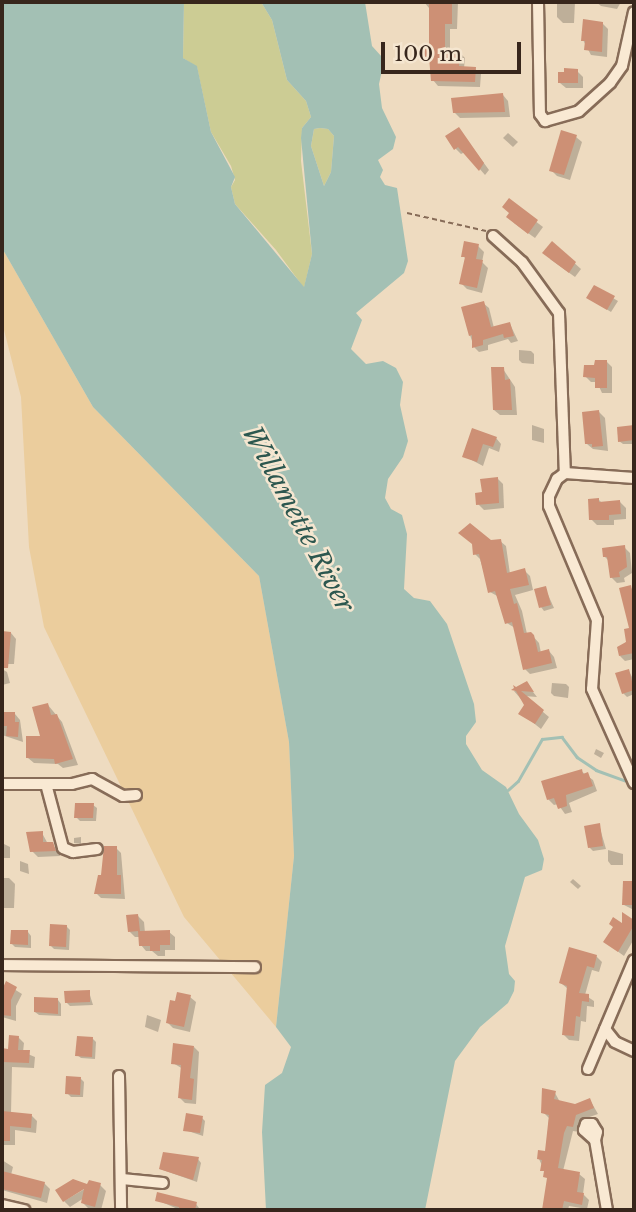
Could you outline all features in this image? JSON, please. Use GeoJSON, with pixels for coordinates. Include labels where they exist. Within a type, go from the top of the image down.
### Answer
{"type":"FeatureCollection","features":[{"type":"Feature","properties":{"kind":"street"},"geometry":{"type":"LineString","coordinates":[[538,2],[542,119],[548,121],[574,114],[602,92],[622,66],[634,12]]}},
{"type":"Feature","properties":{"kind":"street"},"geometry":{"type":"LineString","coordinates":[[493,236],[522,262],[559,313],[565,473],[552,487],[549,506],[597,620],[592,689],[634,783]]}},
{"type":"Feature","properties":{"kind":"street"},"geometry":{"type":"LineString","coordinates":[[565,473],[634,478]]}},
{"type":"Feature","properties":{"kind":"street"},"geometry":{"type":"LineString","coordinates":[[2,784],[72,784],[92,779],[123,796],[136,795]]}},
{"type":"Feature","properties":{"kind":"street"},"geometry":{"type":"LineString","coordinates":[[47,784],[63,848],[73,852],[97,849]]}},
{"type":"Feature","properties":{"kind":"street"},"geometry":{"type":"LineString","coordinates":[[588,1069],[608,1032],[634,960]]}},
{"type":"Feature","properties":{"kind":"street"},"geometry":{"type":"LineString","coordinates":[[2,965],[256,967]]}},
{"type":"Feature","properties":{"kind":"street"},"geometry":{"type":"LineString","coordinates":[[608,1032],[615,1042],[634,1051]]}},
{"type":"Feature","properties":{"kind":"street"},"geometry":{"type":"LineString","coordinates":[[119,1076],[121,1210]]}},
{"type":"Feature","properties":{"kind":"street"},"geometry":{"type":"LineString","coordinates":[[595,1140],[607,1210]]}},
{"type":"Feature","properties":{"kind":"street"},"geometry":{"type":"LineString","coordinates":[[122,1178],[163,1183]]}},
{"type":"Feature","properties":{"kind":"street"},"geometry":{"type":"LineString","coordinates":[[2,1205],[24,1210]]}},
{"type":"Feature","properties":{"kind":"path"},"geometry":{"type":"LineString","coordinates":[[407,213],[446,223],[467,225],[493,236]]}},
{"type":"Feature","properties":{"kind":"green space"},"geometry":{"type":"Polygon","coordinates":[[[184,2],[261,2],[272,20],[287,80],[306,101],[311,117],[302,128],[301,161],[312,254],[304,288],[276,250],[235,204],[231,187],[235,180],[231,166],[211,132],[197,67],[183,58],[184,2]]]}},
{"type":"Feature","properties":{"kind":"green space"},"geometry":{"type":"Polygon","coordinates":[[[314,129],[328,129],[334,136],[331,172],[324,186],[311,146],[314,129]]]}},
{"type":"Feature","properties":{"kind":"sand"},"geometry":{"type":"Polygon","coordinates":[[[2,248],[93,407],[259,576],[289,742],[294,856],[276,1027],[184,917],[44,627],[29,547],[21,397],[2,322],[2,248]]]}},
{"type":"Feature","properties":{"kind":"water","name":"Willamette River"},"geometry":{"type":"Polygon","coordinates":[[[2,2],[184,2],[183,58],[197,66],[211,132],[235,177],[231,187],[235,204],[304,287],[312,254],[301,138],[302,128],[311,117],[306,101],[287,80],[272,20],[261,2],[365,2],[372,46],[382,57],[379,84],[382,108],[396,137],[393,149],[378,160],[383,170],[380,177],[385,185],[397,188],[408,261],[404,273],[356,313],[362,320],[351,349],[366,364],[383,361],[396,368],[403,382],[400,405],[408,441],[403,457],[388,479],[385,498],[391,509],[402,515],[407,534],[404,589],[414,598],[430,601],[447,624],[474,704],[476,722],[466,736],[466,744],[482,770],[506,787],[519,814],[538,840],[544,859],[542,870],[525,877],[505,946],[509,974],[515,981],[514,991],[508,1003],[480,1027],[455,1061],[425,1210],[266,1210],[262,1132],[265,1085],[282,1073],[291,1047],[276,1027],[294,856],[289,742],[259,576],[93,407],[2,248],[2,2]],[[314,129],[311,146],[324,186],[331,172],[334,136],[328,129],[314,129]]]}},
{"type":"Feature","properties":{"kind":"building"},"geometry":{"type":"Polygon","coordinates":[[[429,2],[452,2],[452,24],[445,24],[445,50],[460,51],[459,66],[476,67],[475,82],[431,81],[429,57],[421,56],[421,48],[429,49],[429,2]]]}},
{"type":"Feature","properties":{"kind":"building"},"geometry":{"type":"Polygon","coordinates":[[[583,19],[603,22],[602,52],[584,50],[585,41],[581,41],[583,19]]]}},
{"type":"Feature","properties":{"kind":"building"},"geometry":{"type":"Polygon","coordinates":[[[564,68],[578,69],[578,83],[558,83],[558,72],[564,72],[564,68]]]}},
{"type":"Feature","properties":{"kind":"building"},"geometry":{"type":"Polygon","coordinates":[[[503,93],[505,112],[453,113],[451,98],[503,93]]]}},
{"type":"Feature","properties":{"kind":"building"},"geometry":{"type":"Polygon","coordinates":[[[459,127],[484,163],[479,171],[458,147],[454,150],[445,136],[459,127]]]}},
{"type":"Feature","properties":{"kind":"building"},"geometry":{"type":"Polygon","coordinates":[[[561,130],[577,135],[564,175],[549,171],[561,130]]]}},
{"type":"Feature","properties":{"kind":"building"},"geometry":{"type":"Polygon","coordinates":[[[509,198],[538,220],[528,234],[506,217],[509,213],[502,207],[509,198]]]}},
{"type":"Feature","properties":{"kind":"building"},"geometry":{"type":"Polygon","coordinates":[[[464,241],[479,244],[476,259],[483,260],[477,288],[459,284],[465,257],[461,257],[464,241]]]}},
{"type":"Feature","properties":{"kind":"building"},"geometry":{"type":"Polygon","coordinates":[[[552,241],[576,262],[569,273],[542,253],[552,241]]]}},
{"type":"Feature","properties":{"kind":"building"},"geometry":{"type":"Polygon","coordinates":[[[594,285],[615,296],[607,310],[586,298],[594,285]]]}},
{"type":"Feature","properties":{"kind":"building"},"geometry":{"type":"Polygon","coordinates":[[[484,301],[491,327],[510,322],[514,336],[504,338],[503,334],[483,340],[483,345],[472,348],[472,335],[469,336],[461,307],[484,301]]]}},
{"type":"Feature","properties":{"kind":"building"},"geometry":{"type":"Polygon","coordinates":[[[595,360],[607,360],[607,388],[595,388],[595,378],[583,377],[584,365],[594,365],[595,360]]]}},
{"type":"Feature","properties":{"kind":"building"},"geometry":{"type":"Polygon","coordinates":[[[491,367],[504,367],[505,380],[510,379],[512,410],[493,410],[491,367]]]}},
{"type":"Feature","properties":{"kind":"building"},"geometry":{"type":"Polygon","coordinates":[[[599,410],[603,446],[592,447],[592,444],[585,444],[582,412],[599,410]]]}},
{"type":"Feature","properties":{"kind":"building"},"geometry":{"type":"Polygon","coordinates":[[[634,425],[634,440],[618,442],[617,427],[634,425]]]}},
{"type":"Feature","properties":{"kind":"building"},"geometry":{"type":"Polygon","coordinates":[[[472,428],[497,437],[493,447],[483,444],[477,462],[462,457],[472,428]]]}},
{"type":"Feature","properties":{"kind":"building"},"geometry":{"type":"Polygon","coordinates":[[[498,477],[499,503],[476,505],[475,493],[482,492],[480,479],[498,477]]]}},
{"type":"Feature","properties":{"kind":"building"},"geometry":{"type":"Polygon","coordinates":[[[599,498],[599,502],[620,500],[621,514],[609,515],[609,520],[589,520],[588,499],[599,498]]]}},
{"type":"Feature","properties":{"kind":"building"},"geometry":{"type":"Polygon","coordinates":[[[470,523],[491,540],[501,539],[507,573],[525,568],[529,585],[510,589],[514,604],[517,603],[524,633],[531,632],[534,635],[538,652],[549,649],[552,663],[523,670],[512,622],[505,624],[495,591],[488,593],[479,554],[473,555],[472,544],[458,533],[470,523]]]}},
{"type":"Feature","properties":{"kind":"building"},"geometry":{"type":"Polygon","coordinates":[[[625,545],[627,567],[619,572],[620,577],[610,578],[607,557],[603,557],[602,548],[625,545]]]}},
{"type":"Feature","properties":{"kind":"building"},"geometry":{"type":"Polygon","coordinates":[[[631,585],[634,601],[634,653],[619,656],[617,647],[626,642],[624,629],[629,628],[619,588],[631,585]]]}},
{"type":"Feature","properties":{"kind":"building"},"geometry":{"type":"Polygon","coordinates":[[[546,586],[551,605],[539,608],[534,589],[546,586]]]}},
{"type":"Feature","properties":{"kind":"building"},"geometry":{"type":"Polygon","coordinates":[[[2,631],[11,632],[8,668],[2,668],[2,631]]]}},
{"type":"Feature","properties":{"kind":"building"},"geometry":{"type":"Polygon","coordinates":[[[629,669],[634,690],[622,694],[615,673],[629,669]]]}},
{"type":"Feature","properties":{"kind":"building"},"geometry":{"type":"Polygon","coordinates":[[[527,681],[534,692],[521,691],[544,710],[535,724],[518,714],[524,705],[516,691],[511,690],[513,685],[516,687],[527,681]]]}},
{"type":"Feature","properties":{"kind":"building"},"geometry":{"type":"Polygon","coordinates":[[[48,703],[51,715],[57,714],[73,759],[55,764],[54,759],[26,758],[26,736],[40,736],[32,707],[48,703]]]}},
{"type":"Feature","properties":{"kind":"building"},"geometry":{"type":"Polygon","coordinates":[[[2,712],[15,712],[15,722],[19,722],[18,737],[6,736],[7,726],[2,726],[2,712]]]}},
{"type":"Feature","properties":{"kind":"building"},"geometry":{"type":"Polygon","coordinates":[[[582,769],[583,774],[588,772],[593,786],[566,795],[567,806],[558,809],[554,798],[547,800],[541,781],[582,769]]]}},
{"type":"Feature","properties":{"kind":"building"},"geometry":{"type":"Polygon","coordinates":[[[75,803],[94,803],[93,818],[74,818],[75,803]]]}},
{"type":"Feature","properties":{"kind":"building"},"geometry":{"type":"Polygon","coordinates":[[[600,823],[603,846],[588,848],[584,826],[600,823]]]}},
{"type":"Feature","properties":{"kind":"building"},"geometry":{"type":"Polygon","coordinates":[[[43,831],[43,842],[53,842],[56,851],[30,852],[26,832],[43,831]]]}},
{"type":"Feature","properties":{"kind":"building"},"geometry":{"type":"Polygon","coordinates":[[[104,846],[117,846],[117,875],[121,875],[121,894],[94,894],[98,875],[101,875],[104,846]]]}},
{"type":"Feature","properties":{"kind":"building"},"geometry":{"type":"Polygon","coordinates":[[[623,881],[634,881],[634,905],[622,905],[623,881]]]}},
{"type":"Feature","properties":{"kind":"building"},"geometry":{"type":"Polygon","coordinates":[[[622,912],[634,920],[634,925],[618,952],[603,942],[613,927],[609,924],[613,917],[622,923],[622,912]]]}},
{"type":"Feature","properties":{"kind":"building"},"geometry":{"type":"Polygon","coordinates":[[[138,914],[140,931],[170,930],[170,945],[160,945],[160,951],[150,951],[150,946],[139,946],[138,931],[128,932],[126,915],[138,914]]]}},
{"type":"Feature","properties":{"kind":"building"},"geometry":{"type":"Polygon","coordinates":[[[50,924],[67,925],[66,947],[49,946],[50,924]]]}},
{"type":"Feature","properties":{"kind":"building"},"geometry":{"type":"Polygon","coordinates":[[[11,930],[28,930],[28,945],[10,944],[11,930]]]}},
{"type":"Feature","properties":{"kind":"building"},"geometry":{"type":"Polygon","coordinates":[[[569,947],[597,955],[594,968],[587,966],[579,993],[589,994],[589,1002],[582,1001],[580,1017],[576,1016],[574,1036],[562,1035],[567,986],[559,983],[569,947]]]}},
{"type":"Feature","properties":{"kind":"building"},"geometry":{"type":"Polygon","coordinates":[[[6,981],[17,987],[11,1000],[11,1016],[2,1015],[2,990],[6,981]]]}},
{"type":"Feature","properties":{"kind":"building"},"geometry":{"type":"Polygon","coordinates":[[[90,990],[90,1002],[65,1003],[64,991],[90,990]]]}},
{"type":"Feature","properties":{"kind":"building"},"geometry":{"type":"Polygon","coordinates":[[[177,992],[191,995],[184,1027],[166,1023],[170,1000],[175,1001],[177,992]]]}},
{"type":"Feature","properties":{"kind":"building"},"geometry":{"type":"Polygon","coordinates":[[[34,997],[58,998],[58,1014],[34,1012],[34,997]]]}},
{"type":"Feature","properties":{"kind":"building"},"geometry":{"type":"Polygon","coordinates":[[[9,1035],[19,1036],[18,1050],[30,1050],[29,1063],[2,1062],[2,1048],[8,1049],[9,1035]]]}},
{"type":"Feature","properties":{"kind":"building"},"geometry":{"type":"Polygon","coordinates":[[[77,1036],[93,1037],[92,1057],[75,1056],[77,1036]]]}},
{"type":"Feature","properties":{"kind":"building"},"geometry":{"type":"Polygon","coordinates":[[[173,1043],[194,1046],[190,1078],[194,1079],[192,1100],[178,1098],[181,1065],[171,1064],[173,1043]]]}},
{"type":"Feature","properties":{"kind":"building"},"geometry":{"type":"Polygon","coordinates":[[[66,1076],[81,1077],[80,1095],[65,1094],[66,1076]]]}},
{"type":"Feature","properties":{"kind":"building"},"geometry":{"type":"Polygon","coordinates":[[[542,1088],[556,1091],[554,1099],[575,1104],[590,1098],[594,1108],[576,1115],[573,1127],[567,1126],[558,1168],[580,1172],[577,1192],[584,1193],[582,1205],[564,1201],[562,1210],[542,1210],[547,1178],[543,1177],[544,1171],[540,1171],[542,1160],[537,1159],[538,1150],[545,1151],[549,1115],[541,1113],[542,1088]]]}},
{"type":"Feature","properties":{"kind":"building"},"geometry":{"type":"Polygon","coordinates":[[[2,1111],[32,1114],[31,1128],[10,1126],[10,1141],[2,1141],[2,1111]]]}},
{"type":"Feature","properties":{"kind":"building"},"geometry":{"type":"Polygon","coordinates":[[[186,1113],[203,1116],[200,1133],[183,1131],[186,1113]]]}},
{"type":"Feature","properties":{"kind":"building"},"geometry":{"type":"Polygon","coordinates":[[[163,1152],[199,1157],[193,1180],[159,1169],[163,1152]]]}},
{"type":"Feature","properties":{"kind":"building"},"geometry":{"type":"Polygon","coordinates":[[[2,1171],[45,1182],[41,1198],[2,1189],[2,1171]]]}},
{"type":"Feature","properties":{"kind":"building"},"geometry":{"type":"Polygon","coordinates":[[[73,1179],[87,1184],[89,1180],[101,1183],[95,1207],[81,1203],[84,1189],[63,1202],[55,1190],[73,1179]]]}},
{"type":"Feature","properties":{"kind":"building"},"geometry":{"type":"Polygon","coordinates":[[[157,1192],[197,1202],[195,1210],[179,1210],[179,1207],[155,1201],[157,1192]]]}},
{"type":"Feature","properties":{"kind":"waterway"},"geometry":{"type":"LineString","coordinates":[[508,790],[518,781],[542,739],[562,737],[577,757],[596,770],[624,780]]}}]}
